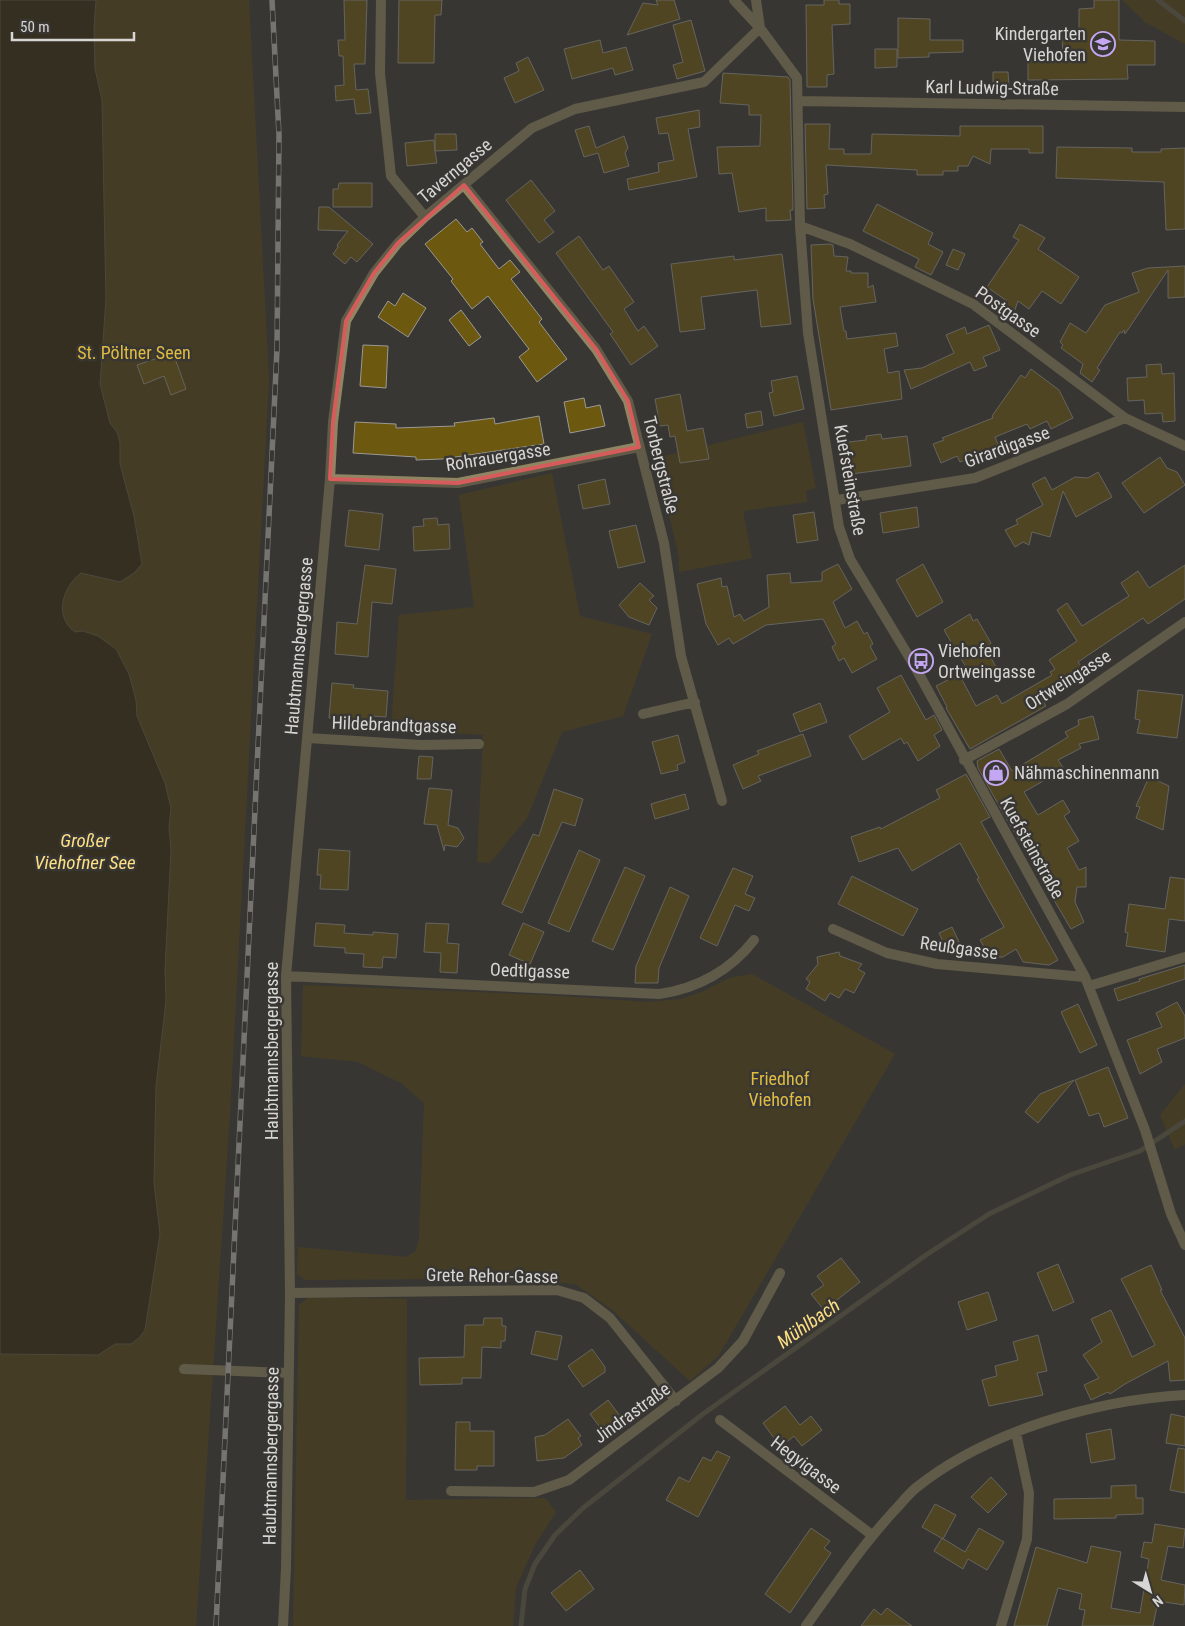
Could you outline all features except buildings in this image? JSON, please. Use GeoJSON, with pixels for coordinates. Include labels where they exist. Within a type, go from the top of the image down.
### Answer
{"type":"FeatureCollection","features":[{"type":"Feature","properties":{"kind":"street"},"geometry":{"type":"LineString","coordinates":[[381,0],[380,73],[391,176],[425,217]]}},
{"type":"Feature","properties":{"kind":"street","name":"Kuefsteinstraße"},"geometry":{"type":"LineString","coordinates":[[734,0],[760,28],[796,75],[799,101],[800,226],[808,333],[837,500],[839,527],[850,559],[914,665],[964,760],[1087,982],[1144,1130],[1171,1214],[1185,1245]]}},
{"type":"Feature","properties":{"kind":"street"},"geometry":{"type":"LineString","coordinates":[[756,0],[760,28]]}},
{"type":"Feature","properties":{"kind":"street","name":"Taverngasse"},"geometry":{"type":"LineString","coordinates":[[330,479],[333,422],[346,321],[374,273],[398,243],[425,217],[532,128],[575,109],[704,82],[760,28]]}},
{"type":"Feature","properties":{"kind":"street","name":"Karl Ludwig-Straße"},"geometry":{"type":"LineString","coordinates":[[799,101],[1185,107]]}},
{"type":"Feature","properties":{"kind":"street","name":"Torbergstraße"},"geometry":{"type":"LineString","coordinates":[[464,185],[596,349],[628,401],[664,543],[681,656],[722,801]]}},
{"type":"Feature","properties":{"kind":"street","name":"Postgasse"},"geometry":{"type":"LineString","coordinates":[[800,226],[850,244],[973,304],[1125,418],[1185,446]]}},
{"type":"Feature","properties":{"kind":"street","name":"Girardigasse"},"geometry":{"type":"LineString","coordinates":[[837,500],[975,478],[1125,418]]}},
{"type":"Feature","properties":{"kind":"street","name":"Rohrauergasse"},"geometry":{"type":"LineString","coordinates":[[330,479],[458,483],[639,447]]}},
{"type":"Feature","properties":{"kind":"street","name":"Haubtmannsbergergasse"},"geometry":{"type":"LineString","coordinates":[[283,1626],[286,1568],[290,1293],[286,976],[330,479]]}},
{"type":"Feature","properties":{"kind":"street","name":"Ortweingasse"},"geometry":{"type":"LineString","coordinates":[[964,760],[1067,704],[1185,622]]}},
{"type":"Feature","properties":{"kind":"street"},"geometry":{"type":"LineString","coordinates":[[643,714],[695,702]]}},
{"type":"Feature","properties":{"kind":"street","name":"Hildebrandtgasse"},"geometry":{"type":"LineString","coordinates":[[308,738],[422,745],[479,744]]}},
{"type":"Feature","properties":{"kind":"street","name":"Reußgasse"},"geometry":{"type":"LineString","coordinates":[[833,929],[887,952],[937,964],[1087,982]]}},
{"type":"Feature","properties":{"kind":"street","name":"Oedtlgasse"},"geometry":{"type":"LineString","coordinates":[[286,976],[659,994],[681,992],[701,983],[741,957],[754,940]]}},
{"type":"Feature","properties":{"kind":"street"},"geometry":{"type":"LineString","coordinates":[[1087,982],[1185,957]]}},
{"type":"Feature","properties":{"kind":"street","name":"Jindrastraße"},"geometry":{"type":"LineString","coordinates":[[451,1491],[534,1492],[569,1480],[718,1368],[738,1347],[780,1273]]}},
{"type":"Feature","properties":{"kind":"street","name":"Grete Rehor-Gasse"},"geometry":{"type":"LineString","coordinates":[[290,1293],[557,1290],[584,1298],[610,1318],[676,1401]]}},
{"type":"Feature","properties":{"kind":"street"},"geometry":{"type":"LineString","coordinates":[[184,1368],[289,1373]]}},
{"type":"Feature","properties":{"kind":"street"},"geometry":{"type":"LineString","coordinates":[[806,1626],[872,1536],[916,1488],[968,1453],[1016,1433],[1079,1412],[1153,1397],[1185,1395]]}},
{"type":"Feature","properties":{"kind":"street","name":"Hegyigasse"},"geometry":{"type":"LineString","coordinates":[[720,1420],[872,1536]]}},
{"type":"Feature","properties":{"kind":"street"},"geometry":{"type":"LineString","coordinates":[[1002,1626],[1027,1539],[1029,1492],[1016,1433]]}},
{"type":"Feature","properties":{"kind":"highlighted area"},"geometry":{"type":"Polygon","coordinates":[[[464,185],[596,349],[628,401],[639,447],[458,483],[330,479],[333,422],[346,321],[374,273],[398,243],[464,185]]]}},
{"type":"Feature","properties":{"kind":"green space","name":"St. Pöltner Seen"},"geometry":{"type":"Polygon","coordinates":[[[0,0],[249,0],[269,379],[230,1113],[196,1626],[0,1626],[0,0]]]}},
{"type":"Feature","properties":{"kind":"green space"},"geometry":{"type":"Polygon","coordinates":[[[1122,0],[1185,0],[1185,44],[1145,22],[1122,0]]]}},
{"type":"Feature","properties":{"kind":"green space"},"geometry":{"type":"Polygon","coordinates":[[[803,422],[816,488],[806,491],[807,502],[743,511],[752,558],[679,572],[679,557],[656,458],[803,422]]]}},
{"type":"Feature","properties":{"kind":"green space"},"geometry":{"type":"Polygon","coordinates":[[[552,473],[580,616],[652,634],[623,716],[562,732],[527,818],[490,863],[477,862],[483,735],[391,730],[399,615],[474,607],[459,495],[552,473]]]}},
{"type":"Feature","properties":{"kind":"green space","name":"Friedhof Viehofen"},"geometry":{"type":"Polygon","coordinates":[[[752,974],[895,1054],[719,1355],[690,1381],[610,1308],[575,1284],[435,1279],[305,1280],[297,1274],[298,1247],[406,1257],[415,1252],[419,1240],[424,1103],[401,1083],[358,1062],[301,1056],[303,985],[545,995],[647,1002],[681,999],[704,991],[729,978],[752,974]]]}},
{"type":"Feature","properties":{"kind":"green space"},"geometry":{"type":"Polygon","coordinates":[[[1185,1084],[1185,1144],[1175,1150],[1160,1115],[1185,1084]]]}},
{"type":"Feature","properties":{"kind":"green space"},"geometry":{"type":"Polygon","coordinates":[[[309,1297],[407,1299],[406,1500],[545,1498],[556,1512],[535,1545],[516,1587],[513,1626],[293,1626],[299,1305],[309,1297]]]}},
{"type":"Feature","properties":{"kind":"water","name":"Großer Viehofner See"},"geometry":{"type":"Polygon","coordinates":[[[0,0],[96,0],[94,29],[95,69],[102,100],[106,299],[100,384],[110,423],[117,432],[120,442],[120,464],[134,516],[142,564],[134,573],[120,582],[81,573],[69,586],[65,594],[62,610],[68,625],[75,632],[83,631],[98,636],[116,649],[129,674],[136,700],[137,716],[165,783],[171,808],[169,827],[171,850],[165,970],[166,1001],[156,1086],[154,1183],[160,1234],[145,1330],[131,1344],[115,1344],[98,1355],[0,1354],[0,0]]]}},
{"type":"Feature","properties":{"kind":"waterway","name":"Mühlbach"},"geometry":{"type":"LineString","coordinates":[[1158,0],[1185,21]]}},
{"type":"Feature","properties":{"kind":"waterway","name":"Mühlbach"},"geometry":{"type":"LineString","coordinates":[[521,1626],[525,1589],[535,1564],[555,1535],[583,1508],[703,1414],[926,1255],[989,1214],[1070,1175],[1140,1151],[1185,1121]]}},
{"type":"Feature","properties":{"kind":"railway"},"geometry":{"type":"LineString","coordinates":[[216,1626],[277,349],[279,135],[272,0]]}},
{"type":"Feature","properties":{"kind":"place","name":"Kindergarten Viehofen"},"geometry":{"type":"Point","coordinates":[1103,44]}},
{"type":"Feature","properties":{"kind":"place","name":"Viehofen Ortweingasse"},"geometry":{"type":"Point","coordinates":[921,661]}},
{"type":"Feature","properties":{"kind":"place","name":"Nähmaschinenmann"},"geometry":{"type":"Point","coordinates":[996,773]}}]}
